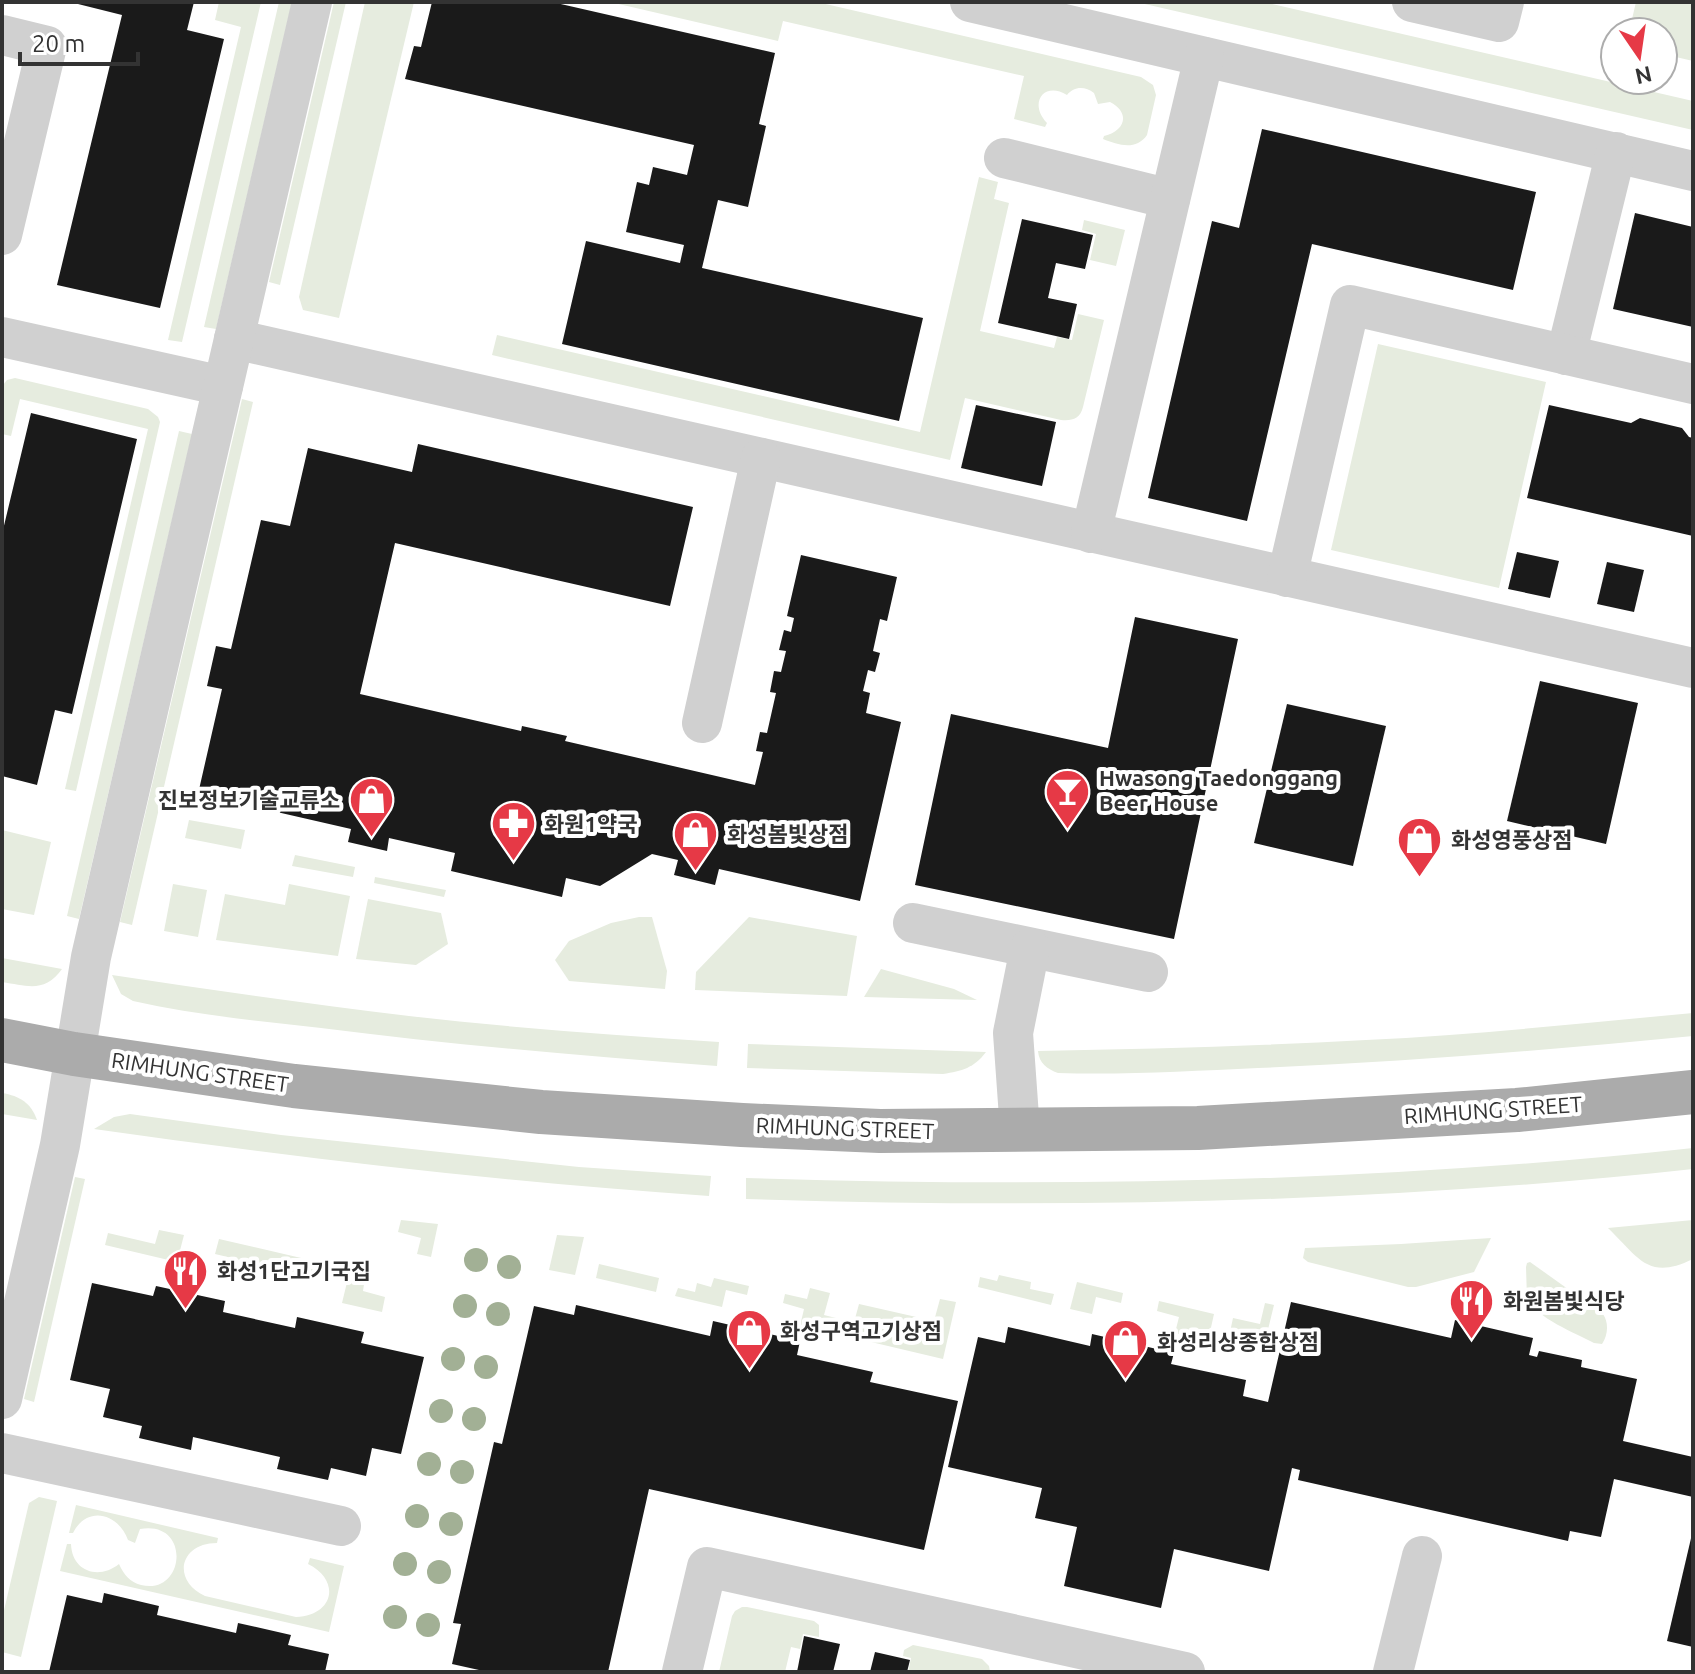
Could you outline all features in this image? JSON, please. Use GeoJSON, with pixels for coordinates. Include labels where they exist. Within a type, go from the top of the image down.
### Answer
{"type":"FeatureCollection","features":[{"type":"Feature","properties":{"kind":"main road","name":"RIMHUNG STREET"},"geometry":{"type":"LineString","coordinates":[[2,1040],[74,1054],[294,1086],[541,1112],[880,1131],[1198,1128],[1346,1121],[1517,1110],[1693,1092]]}},
{"type":"Feature","properties":{"kind":"street"},"geometry":{"type":"LineString","coordinates":[[2,1399],[19,1246],[60,1145],[91,957],[312,2]]}},
{"type":"Feature","properties":{"kind":"street"},"geometry":{"type":"LineString","coordinates":[[970,2],[1693,171]]}},
{"type":"Feature","properties":{"kind":"street"},"geometry":{"type":"LineString","coordinates":[[1412,2],[1499,22],[1504,2]]}},
{"type":"Feature","properties":{"kind":"street"},"geometry":{"type":"LineString","coordinates":[[2,35],[47,46],[2,235]]}},
{"type":"Feature","properties":{"kind":"street"},"geometry":{"type":"LineString","coordinates":[[1091,533],[1204,57]]}},
{"type":"Feature","properties":{"kind":"street"},"geometry":{"type":"LineString","coordinates":[[1566,355],[1616,152]]}},
{"type":"Feature","properties":{"kind":"street"},"geometry":{"type":"LineString","coordinates":[[1004,158],[1170,199]]}},
{"type":"Feature","properties":{"kind":"street"},"geometry":{"type":"LineString","coordinates":[[1287,577],[1350,305],[1693,384]]}},
{"type":"Feature","properties":{"kind":"street"},"geometry":{"type":"LineString","coordinates":[[2,337],[223,386]]}},
{"type":"Feature","properties":{"kind":"street"},"geometry":{"type":"LineString","coordinates":[[234,339],[1693,668]]}},
{"type":"Feature","properties":{"kind":"street"},"geometry":{"type":"LineString","coordinates":[[702,723],[761,458]]}},
{"type":"Feature","properties":{"kind":"street"},"geometry":{"type":"LineString","coordinates":[[913,923],[1148,972]]}},
{"type":"Feature","properties":{"kind":"street"},"geometry":{"type":"LineString","coordinates":[[1020,1131],[1013,1033],[1030,948]]}},
{"type":"Feature","properties":{"kind":"street"},"geometry":{"type":"LineString","coordinates":[[2,1453],[341,1526]]}},
{"type":"Feature","properties":{"kind":"street"},"geometry":{"type":"LineString","coordinates":[[1393,1672],[1422,1556]]}},
{"type":"Feature","properties":{"kind":"street"},"geometry":{"type":"LineString","coordinates":[[682,1672],[707,1567],[1185,1672]]}},
{"type":"Feature","properties":{"kind":"shaded area"},"geometry":{"type":"Polygon","coordinates":[[[219,2],[261,2],[182,342],[168,340],[241,27],[215,20],[219,2]]]}},
{"type":"Feature","properties":{"kind":"shaded area"},"geometry":{"type":"Polygon","coordinates":[[[279,2],[292,2],[216,329],[204,327],[279,2]]]}},
{"type":"Feature","properties":{"kind":"shaded area"},"geometry":{"type":"Polygon","coordinates":[[[334,2],[346,2],[280,285],[269,282],[334,2]]]}},
{"type":"Feature","properties":{"kind":"shaded area"},"geometry":{"type":"Polygon","coordinates":[[[365,2],[414,2],[339,318],[303,310],[299,297],[365,2]]]}},
{"type":"Feature","properties":{"kind":"shaded area"},"geometry":{"type":"Polygon","coordinates":[[[610,2],[817,2],[1141,77],[1153,85],[1156,95],[1147,135],[1138,143],[1121,145],[1103,139],[1121,126],[1121,111],[1110,102],[1098,104],[1094,93],[1087,89],[1076,89],[1067,95],[1052,91],[1041,96],[1039,108],[1047,123],[1045,127],[1014,119],[1024,76],[783,21],[778,41],[610,2]]]}},
{"type":"Feature","properties":{"kind":"shaded area"},"geometry":{"type":"Polygon","coordinates":[[[1136,2],[1263,2],[1599,79],[1599,96],[1671,96],[1693,101],[1693,130],[1136,2]]]}},
{"type":"Feature","properties":{"kind":"shaded area"},"geometry":{"type":"Polygon","coordinates":[[[1636,2],[1693,2],[1693,61],[1679,58],[1679,16],[1633,16],[1636,2]]]}},
{"type":"Feature","properties":{"kind":"shaded area"},"geometry":{"type":"Polygon","coordinates":[[[979,177],[998,182],[994,199],[1009,203],[980,331],[1054,348],[1057,337],[1072,340],[1078,314],[1104,320],[1083,407],[1075,418],[1061,420],[965,398],[950,460],[492,355],[497,335],[920,432],[979,177]]]}},
{"type":"Feature","properties":{"kind":"shaded area"},"geometry":{"type":"Polygon","coordinates":[[[1084,220],[1125,230],[1116,266],[1090,260],[1096,234],[1082,230],[1084,220]]]}},
{"type":"Feature","properties":{"kind":"shaded area"},"geometry":{"type":"Polygon","coordinates":[[[1378,344],[1546,382],[1499,588],[1331,550],[1378,344]]]}},
{"type":"Feature","properties":{"kind":"shaded area"},"geometry":{"type":"Polygon","coordinates":[[[15,378],[148,409],[160,422],[76,791],[65,789],[148,429],[20,399],[11,436],[2,434],[3,385],[15,378]]]}},
{"type":"Feature","properties":{"kind":"shaded area"},"geometry":{"type":"Polygon","coordinates":[[[242,399],[253,402],[132,925],[120,922],[242,399]]]}},
{"type":"Feature","properties":{"kind":"shaded area"},"geometry":{"type":"Polygon","coordinates":[[[179,431],[192,434],[79,919],[67,916],[179,431]]]}},
{"type":"Feature","properties":{"kind":"shaded area"},"geometry":{"type":"Polygon","coordinates":[[[189,820],[245,830],[241,849],[185,838],[189,820]]]}},
{"type":"Feature","properties":{"kind":"shaded area"},"geometry":{"type":"Polygon","coordinates":[[[2,830],[51,842],[34,915],[2,909],[2,830]]]}},
{"type":"Feature","properties":{"kind":"shaded area"},"geometry":{"type":"Polygon","coordinates":[[[295,855],[355,867],[353,877],[292,866],[295,855]]]}},
{"type":"Feature","properties":{"kind":"shaded area"},"geometry":{"type":"Polygon","coordinates":[[[375,877],[446,890],[444,897],[374,883],[375,877]]]}},
{"type":"Feature","properties":{"kind":"shaded area"},"geometry":{"type":"Polygon","coordinates":[[[173,884],[207,890],[198,937],[164,931],[173,884]]]}},
{"type":"Feature","properties":{"kind":"shaded area"},"geometry":{"type":"Polygon","coordinates":[[[289,884],[350,896],[338,956],[216,940],[225,894],[285,905],[289,884]]]}},
{"type":"Feature","properties":{"kind":"shaded area"},"geometry":{"type":"Polygon","coordinates":[[[368,899],[441,913],[448,944],[416,965],[356,959],[368,899]]]}},
{"type":"Feature","properties":{"kind":"shaded area"},"geometry":{"type":"Polygon","coordinates":[[[652,917],[667,971],[665,989],[569,981],[555,960],[569,941],[611,923],[652,917]]]}},
{"type":"Feature","properties":{"kind":"shaded area"},"geometry":{"type":"Polygon","coordinates":[[[749,917],[857,936],[847,996],[695,990],[696,972],[749,917]]]}},
{"type":"Feature","properties":{"kind":"shaded area"},"geometry":{"type":"Polygon","coordinates":[[[2,958],[62,969],[56,977],[42,985],[2,982],[2,958]]]}},
{"type":"Feature","properties":{"kind":"shaded area"},"geometry":{"type":"Polygon","coordinates":[[[881,969],[954,989],[977,1000],[864,997],[881,969]]]}},
{"type":"Feature","properties":{"kind":"shaded area"},"geometry":{"type":"Polygon","coordinates":[[[112,975],[448,1020],[719,1042],[717,1066],[470,1045],[203,1014],[133,1001],[121,994],[112,975]]]}},
{"type":"Feature","properties":{"kind":"shaded area"},"geometry":{"type":"Polygon","coordinates":[[[1693,1013],[1693,1036],[1367,1062],[1158,1072],[1058,1073],[1044,1065],[1038,1051],[1407,1038],[1693,1013]]]}},
{"type":"Feature","properties":{"kind":"shaded area"},"geometry":{"type":"Polygon","coordinates":[[[748,1044],[986,1052],[967,1068],[943,1074],[747,1068],[748,1044]]]}},
{"type":"Feature","properties":{"kind":"shaded area"},"geometry":{"type":"Polygon","coordinates":[[[2,1093],[24,1101],[37,1120],[2,1114],[2,1093]]]}},
{"type":"Feature","properties":{"kind":"shaded area"},"geometry":{"type":"Polygon","coordinates":[[[130,1114],[281,1135],[579,1167],[711,1176],[709,1196],[401,1168],[94,1129],[114,1117],[130,1114]]]}},
{"type":"Feature","properties":{"kind":"shaded area"},"geometry":{"type":"Polygon","coordinates":[[[1693,1148],[1693,1169],[1338,1196],[1101,1203],[746,1199],[746,1178],[983,1182],[1220,1180],[1457,1168],[1693,1148]]]}},
{"type":"Feature","properties":{"kind":"shaded area"},"geometry":{"type":"Polygon","coordinates":[[[75,1177],[85,1179],[34,1402],[24,1399],[75,1177]]]}},
{"type":"Feature","properties":{"kind":"shaded area"},"geometry":{"type":"Polygon","coordinates":[[[401,1220],[438,1224],[431,1257],[417,1254],[421,1238],[398,1232],[401,1220]]]}},
{"type":"Feature","properties":{"kind":"shaded area"},"geometry":{"type":"Polygon","coordinates":[[[1693,1220],[1693,1259],[1665,1268],[1645,1263],[1608,1228],[1693,1220]]]}},
{"type":"Feature","properties":{"kind":"shaded area"},"geometry":{"type":"Polygon","coordinates":[[[159,1230],[184,1235],[177,1262],[105,1245],[108,1233],[155,1244],[159,1230]]]}},
{"type":"Feature","properties":{"kind":"shaded area"},"geometry":{"type":"Polygon","coordinates":[[[557,1235],[584,1237],[575,1275],[549,1270],[557,1235]]]}},
{"type":"Feature","properties":{"kind":"shaded area"},"geometry":{"type":"Polygon","coordinates":[[[1491,1238],[1474,1272],[1416,1287],[1308,1262],[1303,1258],[1305,1248],[1491,1238]]]}},
{"type":"Feature","properties":{"kind":"shaded area"},"geometry":{"type":"Polygon","coordinates":[[[219,1239],[314,1261],[311,1277],[215,1254],[219,1239]]]}},
{"type":"Feature","properties":{"kind":"shaded area"},"geometry":{"type":"Polygon","coordinates":[[[1530,1262],[1603,1314],[1607,1329],[1602,1344],[1557,1324],[1532,1306],[1527,1299],[1526,1267],[1530,1262]]]}},
{"type":"Feature","properties":{"kind":"shaded area"},"geometry":{"type":"Polygon","coordinates":[[[599,1264],[659,1278],[656,1292],[596,1278],[599,1264]]]}},
{"type":"Feature","properties":{"kind":"shaded area"},"geometry":{"type":"Polygon","coordinates":[[[349,1274],[365,1278],[363,1291],[385,1297],[382,1312],[342,1303],[349,1274]]]}},
{"type":"Feature","properties":{"kind":"shaded area"},"geometry":{"type":"Polygon","coordinates":[[[999,1275],[1031,1282],[1030,1289],[1054,1294],[1051,1305],[978,1287],[980,1277],[997,1281],[999,1275]]]}},
{"type":"Feature","properties":{"kind":"shaded area"},"geometry":{"type":"Polygon","coordinates":[[[714,1278],[749,1286],[747,1295],[726,1290],[722,1307],[675,1296],[678,1288],[695,1292],[697,1283],[711,1287],[714,1278]]]}},
{"type":"Feature","properties":{"kind":"shaded area"},"geometry":{"type":"Polygon","coordinates":[[[1077,1282],[1123,1293],[1121,1303],[1096,1297],[1092,1314],[1070,1309],[1077,1282]]]}},
{"type":"Feature","properties":{"kind":"shaded area"},"geometry":{"type":"Polygon","coordinates":[[[810,1288],[830,1293],[824,1315],[836,1318],[833,1333],[800,1326],[804,1309],[783,1303],[785,1294],[807,1299],[810,1288]]]}},
{"type":"Feature","properties":{"kind":"shaded area"},"geometry":{"type":"Polygon","coordinates":[[[940,1299],[956,1302],[943,1359],[850,1337],[859,1304],[934,1321],[940,1299]]]}},
{"type":"Feature","properties":{"kind":"shaded area"},"geometry":{"type":"Polygon","coordinates":[[[1159,1301],[1214,1314],[1208,1341],[1175,1333],[1179,1317],[1157,1311],[1159,1301]]]}},
{"type":"Feature","properties":{"kind":"shaded area"},"geometry":{"type":"Polygon","coordinates":[[[1265,1303],[1274,1305],[1262,1354],[1227,1346],[1233,1318],[1260,1324],[1265,1303]]]}},
{"type":"Feature","properties":{"kind":"shaded area"},"geometry":{"type":"Polygon","coordinates":[[[39,1497],[57,1501],[21,1657],[2,1652],[2,1619],[29,1503],[39,1497]]]}},
{"type":"Feature","properties":{"kind":"shaded area"},"geometry":{"type":"Polygon","coordinates":[[[76,1505],[218,1538],[217,1543],[195,1549],[184,1564],[187,1581],[194,1589],[205,1596],[296,1617],[318,1611],[329,1596],[326,1579],[308,1564],[310,1558],[344,1566],[329,1632],[60,1571],[67,1544],[71,1544],[81,1567],[103,1572],[119,1564],[128,1578],[141,1585],[156,1585],[167,1580],[174,1570],[175,1546],[168,1536],[157,1529],[140,1529],[135,1543],[128,1540],[110,1519],[94,1516],[86,1518],[73,1533],[69,1533],[76,1505]]]}},
{"type":"Feature","properties":{"kind":"shaded area"},"geometry":{"type":"Polygon","coordinates":[[[742,1607],[814,1621],[819,1625],[819,1637],[803,1634],[800,1649],[791,1647],[785,1672],[719,1672],[732,1616],[742,1607]]]}},
{"type":"Feature","properties":{"kind":"shaded area"},"geometry":{"type":"Polygon","coordinates":[[[913,1645],[982,1659],[990,1672],[908,1672],[911,1658],[903,1656],[904,1650],[913,1645]]]}},
{"type":"Feature","properties":{"kind":"building"},"geometry":{"type":"Polygon","coordinates":[[[70,2],[194,2],[187,30],[224,39],[160,308],[57,285],[122,15],[70,2]]]}},
{"type":"Feature","properties":{"kind":"building"},"geometry":{"type":"Polygon","coordinates":[[[432,2],[552,2],[775,53],[759,124],[766,126],[748,207],[718,200],[702,268],[923,318],[899,421],[562,344],[586,241],[680,263],[684,245],[626,232],[637,182],[649,185],[653,167],[687,175],[694,145],[405,79],[414,46],[421,47],[432,2]]]}},
{"type":"Feature","properties":{"kind":"building"},"geometry":{"type":"Polygon","coordinates":[[[1262,129],[1536,192],[1513,290],[1312,244],[1247,521],[1148,498],[1212,221],[1239,228],[1262,129]]]}},
{"type":"Feature","properties":{"kind":"building"},"geometry":{"type":"Polygon","coordinates":[[[1635,213],[1693,227],[1693,327],[1613,309],[1635,213]]]}},
{"type":"Feature","properties":{"kind":"building"},"geometry":{"type":"Polygon","coordinates":[[[1022,219],[1093,235],[1085,269],[1056,263],[1048,298],[1077,304],[1069,339],[998,323],[1022,219]]]}},
{"type":"Feature","properties":{"kind":"building"},"geometry":{"type":"Polygon","coordinates":[[[976,405],[1056,422],[1042,486],[961,468],[976,405]]]}},
{"type":"Feature","properties":{"kind":"building"},"geometry":{"type":"Polygon","coordinates":[[[1549,405],[1631,423],[1640,418],[1682,428],[1693,438],[1693,536],[1527,498],[1549,405]]]}},
{"type":"Feature","properties":{"kind":"building"},"geometry":{"type":"Polygon","coordinates":[[[31,413],[137,439],[72,714],[55,710],[37,785],[2,776],[2,534],[31,413]]]}},
{"type":"Feature","properties":{"kind":"building"},"geometry":{"type":"Polygon","coordinates":[[[418,444],[693,507],[670,606],[395,543],[360,694],[521,731],[522,726],[567,736],[565,741],[755,785],[763,752],[756,751],[760,732],[767,733],[776,693],[770,692],[774,671],[781,672],[786,651],[779,650],[784,630],[791,632],[794,618],[787,616],[801,555],[897,577],[887,621],[880,619],[873,651],[880,653],[875,672],[868,670],[863,691],[870,693],[866,713],[901,722],[860,901],[719,869],[715,885],[674,875],[678,860],[652,854],[600,886],[566,878],[562,897],[451,871],[455,853],[389,838],[387,851],[348,842],[351,829],[198,794],[222,689],[207,686],[216,646],[231,649],[261,520],[290,526],[308,448],[412,472],[418,444]]]}},
{"type":"Feature","properties":{"kind":"building"},"geometry":{"type":"Polygon","coordinates":[[[1517,552],[1559,561],[1550,598],[1508,589],[1517,552]]]}},
{"type":"Feature","properties":{"kind":"building"},"geometry":{"type":"Polygon","coordinates":[[[1607,562],[1644,570],[1634,612],[1597,604],[1607,562]]]}},
{"type":"Feature","properties":{"kind":"building"},"geometry":{"type":"Polygon","coordinates":[[[1135,617],[1238,639],[1174,939],[915,885],[951,714],[1108,748],[1135,617]]]}},
{"type":"Feature","properties":{"kind":"building"},"geometry":{"type":"Polygon","coordinates":[[[1540,681],[1638,703],[1606,844],[1507,821],[1540,681]]]}},
{"type":"Feature","properties":{"kind":"building"},"geometry":{"type":"Polygon","coordinates":[[[1287,704],[1386,726],[1353,866],[1254,843],[1287,704]]]}},
{"type":"Feature","properties":{"kind":"building"},"geometry":{"type":"Polygon","coordinates":[[[92,1283],[153,1296],[156,1286],[225,1301],[223,1312],[295,1328],[297,1317],[364,1332],[361,1343],[424,1357],[401,1454],[372,1448],[366,1476],[331,1468],[328,1480],[277,1469],[280,1457],[193,1437],[191,1450],[139,1438],[142,1426],[103,1417],[110,1389],[70,1380],[92,1283]]]}},
{"type":"Feature","properties":{"kind":"building"},"geometry":{"type":"Polygon","coordinates":[[[1291,1302],[1451,1338],[1455,1320],[1533,1338],[1529,1355],[1537,1357],[1539,1351],[1582,1360],[1581,1367],[1637,1379],[1623,1441],[1693,1457],[1693,1497],[1614,1479],[1601,1537],[1570,1531],[1568,1541],[1298,1480],[1300,1470],[1292,1468],[1269,1571],[1174,1549],[1161,1608],[1064,1586],[1077,1527],[1035,1518],[1042,1488],[948,1467],[978,1337],[1005,1343],[1008,1327],[1090,1346],[1092,1334],[1174,1353],[1171,1364],[1246,1380],[1243,1396],[1268,1402],[1291,1302]]]}},
{"type":"Feature","properties":{"kind":"building"},"geometry":{"type":"Polygon","coordinates":[[[576,1305],[710,1336],[713,1321],[800,1341],[797,1355],[873,1372],[870,1382],[958,1401],[924,1550],[649,1489],[608,1672],[488,1672],[452,1664],[461,1624],[453,1623],[494,1442],[502,1444],[534,1306],[574,1315],[576,1305]]]}},
{"type":"Feature","properties":{"kind":"building"},"geometry":{"type":"Polygon","coordinates":[[[1693,1534],[1693,1647],[1667,1641],[1693,1534]]]}},
{"type":"Feature","properties":{"kind":"building"},"geometry":{"type":"Polygon","coordinates":[[[104,1593],[159,1606],[157,1615],[236,1633],[238,1623],[291,1635],[288,1645],[329,1654],[325,1672],[49,1672],[67,1595],[102,1603],[104,1593]]]}},
{"type":"Feature","properties":{"kind":"building"},"geometry":{"type":"Polygon","coordinates":[[[804,1636],[840,1644],[833,1672],[797,1672],[804,1636]]]}},
{"type":"Feature","properties":{"kind":"building"},"geometry":{"type":"Polygon","coordinates":[[[875,1652],[910,1660],[907,1672],[870,1672],[875,1652]]]}},
{"type":"Feature","properties":{"kind":"place","name":"Hwasong Taedonggang Beer House"},"geometry":{"type":"Point","coordinates":[1068,830]}},
{"type":"Feature","properties":{"kind":"place","name":"진보정보기술교류소"},"geometry":{"type":"Point","coordinates":[371,839]}},
{"type":"Feature","properties":{"kind":"place","name":"화원1약국"},"geometry":{"type":"Point","coordinates":[513,863]}},
{"type":"Feature","properties":{"kind":"place","name":"화성봄빛상점"},"geometry":{"type":"Point","coordinates":[696,873]}},
{"type":"Feature","properties":{"kind":"place","name":"화성영풍상점"},"geometry":{"type":"Point","coordinates":[1420,879]}},
{"type":"Feature","properties":{"kind":"place","name":"화성1단고기국집"},"geometry":{"type":"Point","coordinates":[186,1310]}},
{"type":"Feature","properties":{"kind":"place","name":"화원봄빛식당"},"geometry":{"type":"Point","coordinates":[1472,1340]}},
{"type":"Feature","properties":{"kind":"place","name":"화성구역고기상점"},"geometry":{"type":"Point","coordinates":[749,1370]}},
{"type":"Feature","properties":{"kind":"place","name":"화성리상종합상점"},"geometry":{"type":"Point","coordinates":[1126,1381]}}]}
